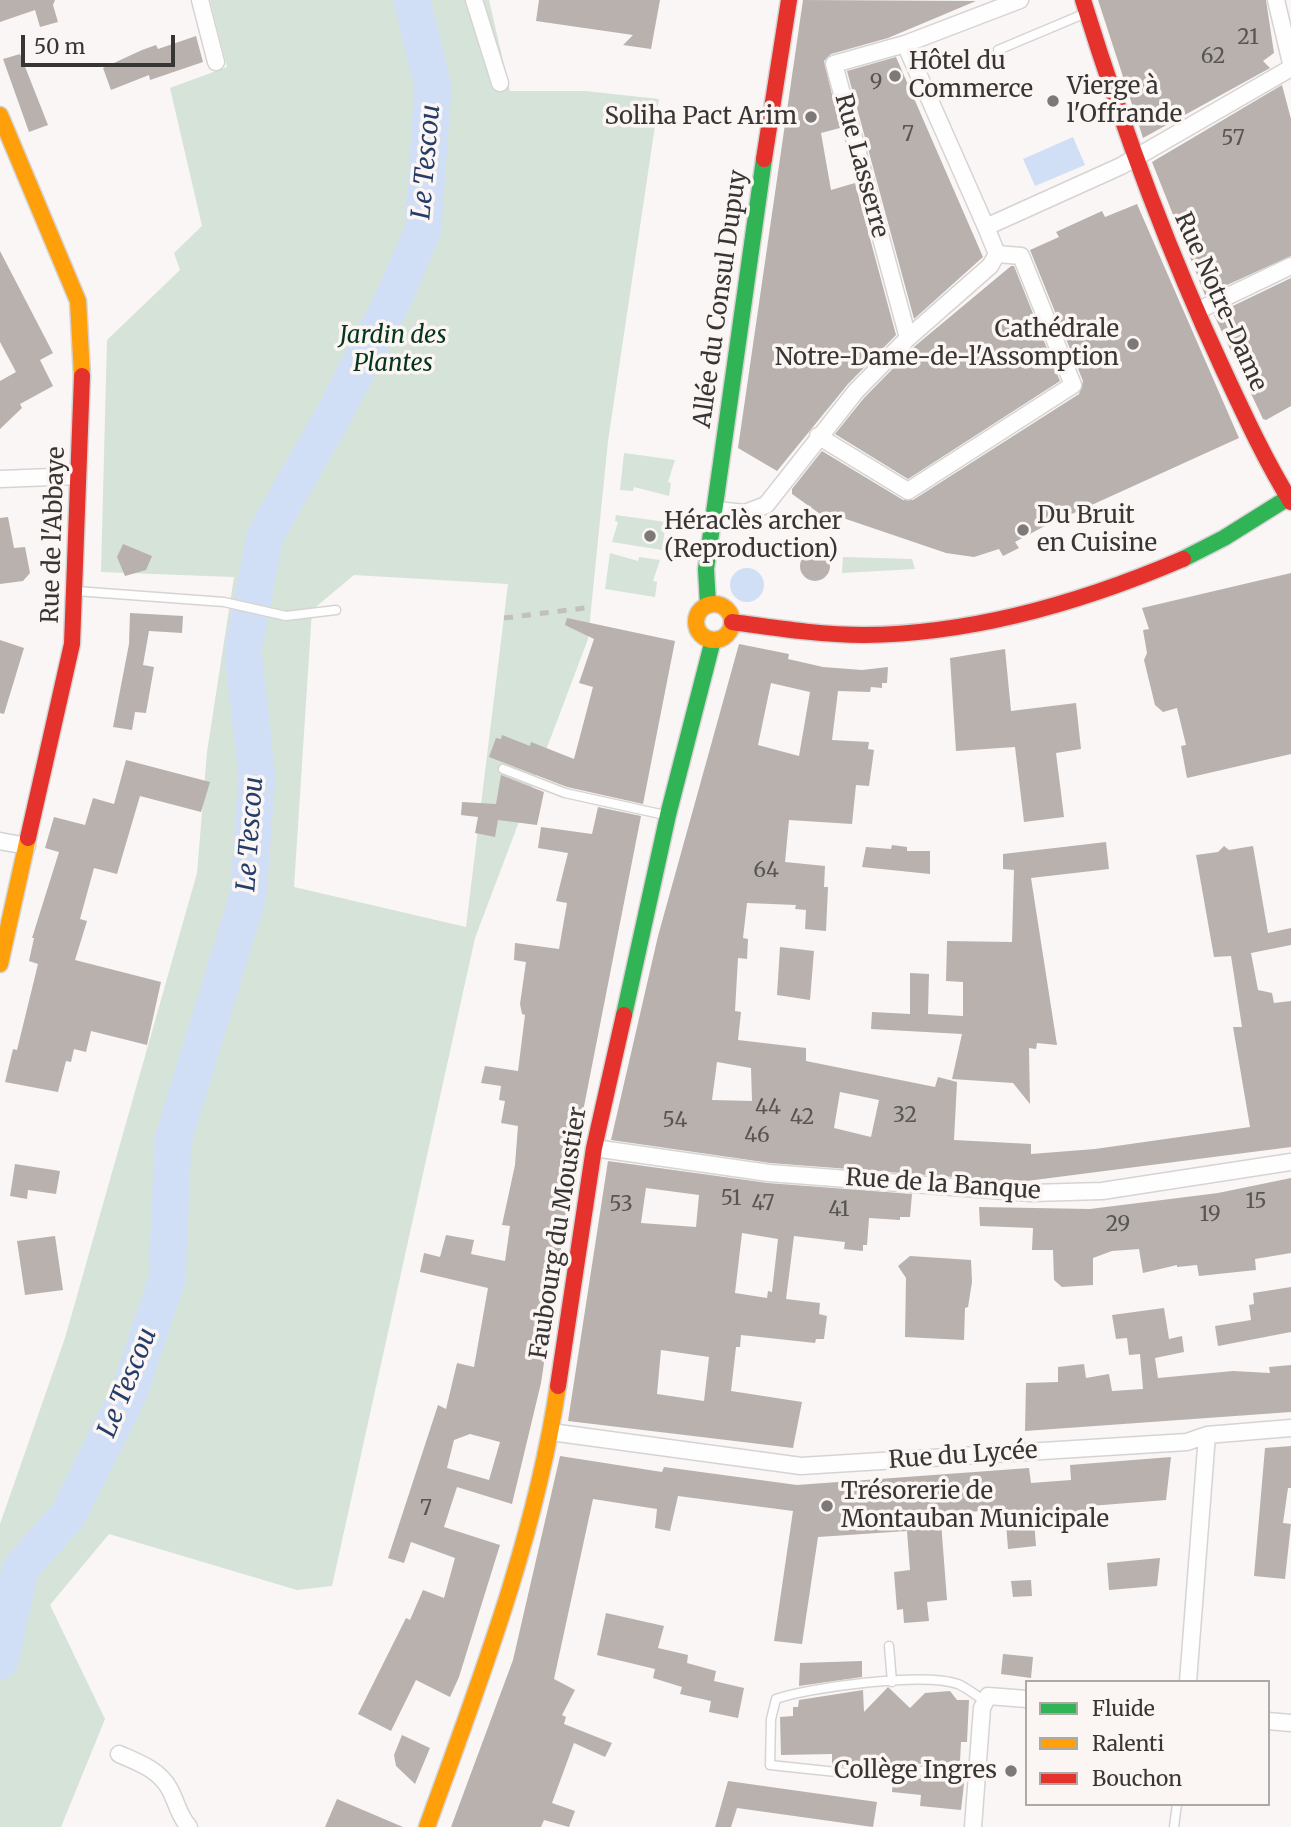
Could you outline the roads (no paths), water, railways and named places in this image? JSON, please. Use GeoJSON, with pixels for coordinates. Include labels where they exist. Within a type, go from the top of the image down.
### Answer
{"type":"FeatureCollection","features":[{"type":"Feature","properties":{"kind":"main road","name":"Allée du Consul Dupuy"},"geometry":{"type":"LineString","coordinates":[[708,605],[706,569],[748,256],[789,0]]}},
{"type":"Feature","properties":{"kind":"main road","name":"Rue Notre-Dame"},"geometry":{"type":"LineString","coordinates":[[1085,7],[1135,159],[1196,311],[1290,499]]}},
{"type":"Feature","properties":{"kind":"main road","name":"Rue de l'Abbaye"},"geometry":{"type":"LineString","coordinates":[[0,115],[78,301],[82,384],[76,591],[71,653],[0,964]]}},
{"type":"Feature","properties":{"kind":"main road"},"geometry":{"type":"LineString","coordinates":[[732,622],[779,630],[883,634],[1002,619],[1064,605],[1118,587],[1223,538],[1290,499]]}},
{"type":"Feature","properties":{"kind":"main road"},"geometry":{"type":"LineString","coordinates":[[708,605],[725,608],[732,622],[728,633],[713,640],[702,635],[696,625],[699,612],[708,605]]}},
{"type":"Feature","properties":{"kind":"main road","name":"Faubourg du Moustier"},"geometry":{"type":"LineString","coordinates":[[427,1827],[505,1611],[551,1432],[594,1148],[668,815],[713,640]]}},
{"type":"Feature","properties":{"kind":"street"},"geometry":{"type":"LineString","coordinates":[[200,0],[216,62]]}},
{"type":"Feature","properties":{"kind":"street"},"geometry":{"type":"LineString","coordinates":[[474,0],[500,83]]}},
{"type":"Feature","properties":{"kind":"street"},"geometry":{"type":"LineString","coordinates":[[997,254],[905,44],[1020,0]]}},
{"type":"Feature","properties":{"kind":"street"},"geometry":{"type":"LineString","coordinates":[[986,227],[1135,159],[1291,65],[1276,0]]}},
{"type":"Feature","properties":{"kind":"street","name":"Rue Lasserre"},"geometry":{"type":"LineString","coordinates":[[905,44],[834,64],[908,338]]}},
{"type":"Feature","properties":{"kind":"street"},"geometry":{"type":"LineString","coordinates":[[818,436],[908,491],[1073,385],[1021,256],[997,254]]}},
{"type":"Feature","properties":{"kind":"street"},"geometry":{"type":"LineString","coordinates":[[716,510],[745,513],[766,505],[818,436],[908,338],[990,266],[997,254]]}},
{"type":"Feature","properties":{"kind":"street"},"geometry":{"type":"LineString","coordinates":[[1196,311],[1291,266]]}},
{"type":"Feature","properties":{"kind":"street"},"geometry":{"type":"LineString","coordinates":[[0,479],[78,476]]}},
{"type":"Feature","properties":{"kind":"street"},"geometry":{"type":"LineString","coordinates":[[0,841],[27,846]]}},
{"type":"Feature","properties":{"kind":"street","name":"Rue de la Banque"},"geometry":{"type":"LineString","coordinates":[[594,1148],[769,1173],[1031,1193],[1102,1191],[1291,1162]]}},
{"type":"Feature","properties":{"kind":"street","name":"Rue du Lycée"},"geometry":{"type":"LineString","coordinates":[[551,1432],[800,1466],[1187,1442],[1207,1435],[1291,1428]]}},
{"type":"Feature","properties":{"kind":"street"},"geometry":{"type":"LineString","coordinates":[[1188,1680],[1207,1435]]}},
{"type":"Feature","properties":{"kind":"street"},"geometry":{"type":"LineString","coordinates":[[973,1827],[984,1705],[988,1696],[1025,1699]]}},
{"type":"Feature","properties":{"kind":"street"},"geometry":{"type":"LineString","coordinates":[[1270,1721],[1291,1723]]}},
{"type":"Feature","properties":{"kind":"street"},"geometry":{"type":"LineString","coordinates":[[119,1754],[151,1768],[160,1777],[168,1787],[178,1814],[189,1827]]}},
{"type":"Feature","properties":{"kind":"lane"},"geometry":{"type":"LineString","coordinates":[[998,50],[1085,7]]}},
{"type":"Feature","properties":{"kind":"lane"},"geometry":{"type":"LineString","coordinates":[[76,591],[225,602],[286,616],[336,610]]}},
{"type":"Feature","properties":{"kind":"lane"},"geometry":{"type":"LineString","coordinates":[[503,769],[565,793],[668,815]]}},
{"type":"Feature","properties":{"kind":"lane"},"geometry":{"type":"LineString","coordinates":[[889,1646],[892,1682]]}},
{"type":"Feature","properties":{"kind":"lane"},"geometry":{"type":"LineString","coordinates":[[979,1767],[865,1775],[770,1765],[771,1719],[776,1699],[825,1686],[892,1682],[957,1684],[984,1705]]}},
{"type":"Feature","properties":{"kind":"lane"},"geometry":{"type":"LineString","coordinates":[[1174,1827],[1177,1806]]}},
{"type":"Feature","properties":{"kind":"water"},"geometry":{"type":"Polygon","coordinates":[[[1073,137],[1085,165],[1035,186],[1023,159],[1073,137]]]}},
{"type":"Feature","properties":{"kind":"water"},"geometry":{"type":"Polygon","coordinates":[[[747,568],[759,573],[764,585],[759,597],[747,602],[735,597],[730,585],[735,573],[747,568]]]}},
{"type":"Feature","properties":{"kind":"waterway","name":"Le Tescou"},"geometry":{"type":"LineString","coordinates":[[0,1661],[20,1569],[68,1515],[129,1393],[167,1279],[173,1140],[248,896],[257,777],[243,651],[265,536],[334,414],[392,302],[423,230],[433,87],[412,0]]}},
{"type":"Feature","properties":{"kind":"railway"},"geometry":{"type":"LineString","coordinates":[[504,618],[593,607]]}},
{"type":"Feature","properties":{"kind":"place","name":"Hôtel du Commerce"},"geometry":{"type":"Point","coordinates":[895,76]}},
{"type":"Feature","properties":{"kind":"place","name":"Vierge à l'Offrande"},"geometry":{"type":"Point","coordinates":[1053,101]}},
{"type":"Feature","properties":{"kind":"place","name":"Soliha Pact Arim"},"geometry":{"type":"Point","coordinates":[811,117]}},
{"type":"Feature","properties":{"kind":"place","name":"Cathédrale Notre-Dame-de-l'Assomption"},"geometry":{"type":"Point","coordinates":[1133,344]}},
{"type":"Feature","properties":{"kind":"place","name":"Du Bruit en Cuisine"},"geometry":{"type":"Point","coordinates":[1023,530]}},
{"type":"Feature","properties":{"kind":"place","name":"Héraclès archer (Reproduction)"},"geometry":{"type":"Point","coordinates":[650,536]}},
{"type":"Feature","properties":{"kind":"place","name":"Trésorerie de Montauban Municipale"},"geometry":{"type":"Point","coordinates":[827,1506]}},
{"type":"Feature","properties":{"kind":"place","name":"Collège Ingres"},"geometry":{"type":"Point","coordinates":[1011,1771]}},
{"type":"Feature","properties":{"kind":"park label","name":"Jardin des Plantes"},"geometry":{"type":"Point","coordinates":[393,350]}}]}
